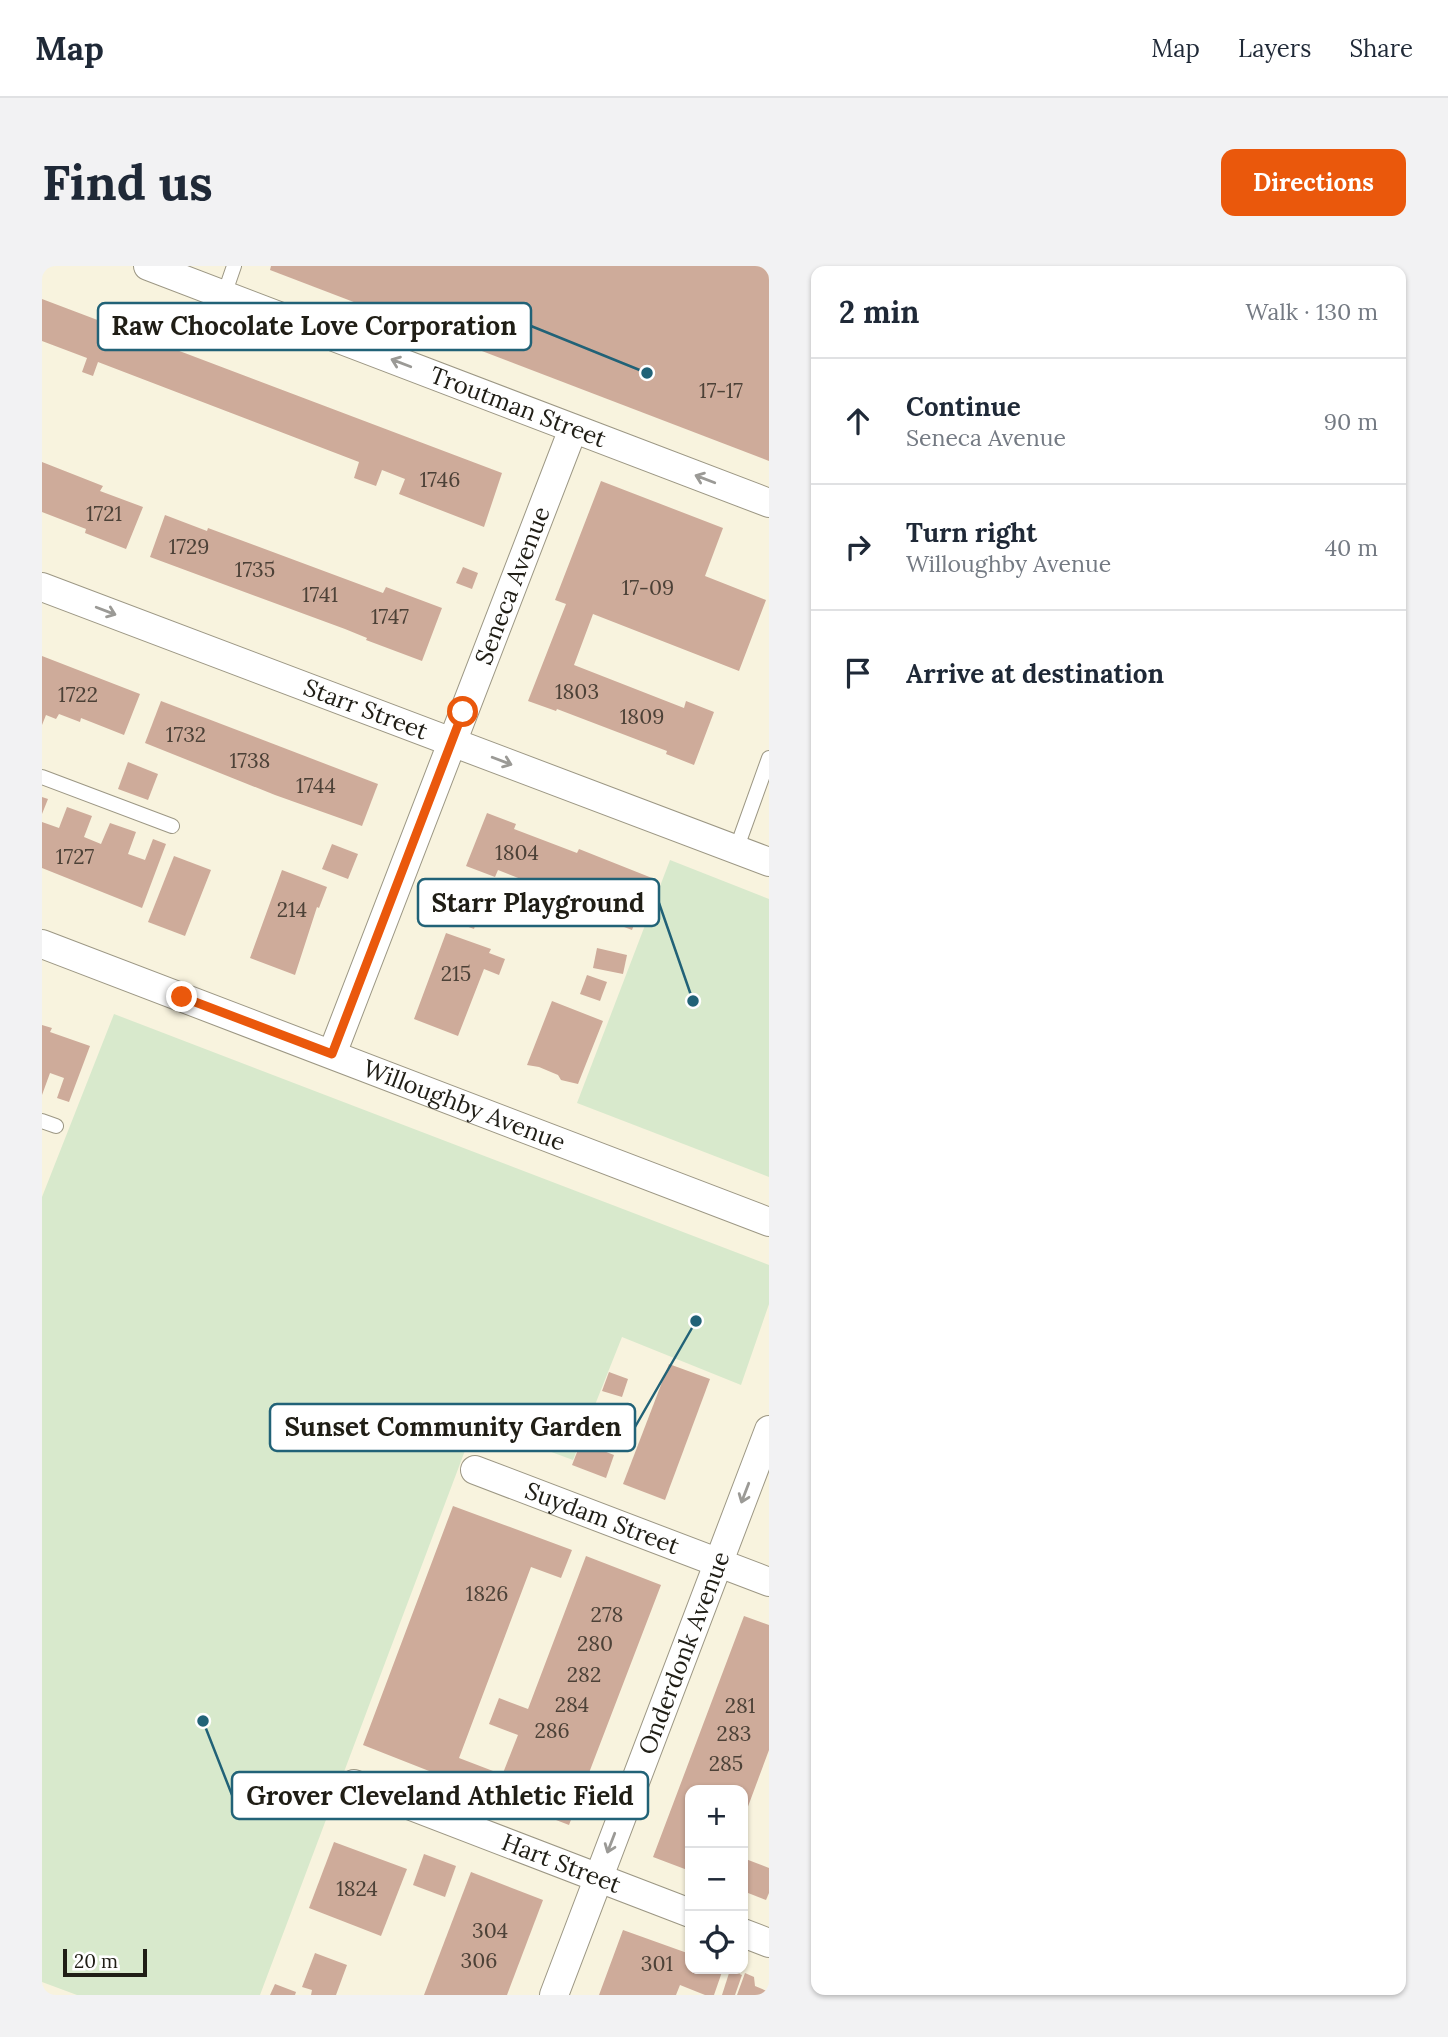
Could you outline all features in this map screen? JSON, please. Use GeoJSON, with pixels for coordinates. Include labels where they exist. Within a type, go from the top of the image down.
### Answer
{"type":"FeatureCollection","features":[{"type":"Feature","properties":{"kind":"street","name":"Troutman Street"},"geometry":{"type":"LineString","coordinates":[[148,266],[769,503]]}},
{"type":"Feature","properties":{"kind":"street","name":"Seneca Avenue"},"geometry":{"type":"LineString","coordinates":[[332,1054],[573,429]]}},
{"type":"Feature","properties":{"kind":"street","name":"Starr Street"},"geometry":{"type":"LineString","coordinates":[[42,587],[769,862]]}},
{"type":"Feature","properties":{"kind":"street","name":"Willoughby Avenue"},"geometry":{"type":"LineString","coordinates":[[42,944],[769,1222]]}},
{"type":"Feature","properties":{"kind":"street","name":"Onderdonk Avenue"},"geometry":{"type":"LineString","coordinates":[[554,1995],[769,1430]]}},
{"type":"Feature","properties":{"kind":"street","name":"Suydam Street"},"geometry":{"type":"LineString","coordinates":[[475,1470],[769,1582]]}},
{"type":"Feature","properties":{"kind":"street","name":"Hart Street"},"geometry":{"type":"LineString","coordinates":[[354,1784],[685,1911]]}},
{"type":"Feature","properties":{"kind":"street"},"geometry":{"type":"LineString","coordinates":[[748,1935],[769,1943]]}},
{"type":"Feature","properties":{"kind":"lane"},"geometry":{"type":"LineString","coordinates":[[224,295],[234,266]]}},
{"type":"Feature","properties":{"kind":"lane"},"geometry":{"type":"LineString","coordinates":[[736,850],[769,758]]}},
{"type":"Feature","properties":{"kind":"lane"},"geometry":{"type":"LineString","coordinates":[[42,776],[172,826]]}},
{"type":"Feature","properties":{"kind":"green space"},"geometry":{"type":"Polygon","coordinates":[[[670,860],[769,899],[769,1177],[577,1103],[670,860]]]}},
{"type":"Feature","properties":{"kind":"green space"},"geometry":{"type":"Polygon","coordinates":[[[114,1014],[769,1265],[769,1304],[741,1385],[622,1337],[573,1460],[475,1424],[260,1995],[77,1995],[42,1982],[42,1197],[114,1014]]]}},
{"type":"Feature","properties":{"kind":"building"},"geometry":{"type":"Polygon","coordinates":[[[271,266],[769,266],[769,461],[270,270],[271,266]]]}},
{"type":"Feature","properties":{"kind":"building"},"geometry":{"type":"Polygon","coordinates":[[[42,299],[502,473],[484,527],[399,494],[405,479],[382,470],[376,486],[354,478],[359,462],[98,362],[93,376],[82,372],[87,358],[42,341],[42,299]]]}},
{"type":"Feature","properties":{"kind":"building"},"geometry":{"type":"Polygon","coordinates":[[[42,462],[103,486],[100,491],[143,507],[126,549],[85,533],[86,529],[42,512],[42,462]]]}},
{"type":"Feature","properties":{"kind":"building"},"geometry":{"type":"Polygon","coordinates":[[[601,481],[723,528],[705,576],[766,600],[739,671],[593,614],[574,665],[684,708],[686,701],[714,712],[694,765],[666,754],[667,751],[557,709],[556,711],[528,701],[566,604],[555,600],[601,481]]]}},
{"type":"Feature","properties":{"kind":"building"},"geometry":{"type":"Polygon","coordinates":[[[165,515],[207,531],[208,528],[383,593],[386,587],[442,608],[422,661],[345,629],[150,557],[165,515]]]}},
{"type":"Feature","properties":{"kind":"building"},"geometry":{"type":"Polygon","coordinates":[[[463,567],[478,573],[472,589],[456,583],[463,567]]]}},
{"type":"Feature","properties":{"kind":"building"},"geometry":{"type":"Polygon","coordinates":[[[42,656],[140,694],[124,735],[81,718],[80,722],[59,714],[56,719],[46,715],[42,725],[42,656]]]}},
{"type":"Feature","properties":{"kind":"building"},"geometry":{"type":"Polygon","coordinates":[[[161,701],[378,784],[362,826],[275,795],[145,743],[161,701]]]}},
{"type":"Feature","properties":{"kind":"building"},"geometry":{"type":"Polygon","coordinates":[[[128,762],[158,774],[148,800],[118,789],[128,762]]]}},
{"type":"Feature","properties":{"kind":"building"},"geometry":{"type":"Polygon","coordinates":[[[42,797],[48,799],[42,814],[42,797]]]}},
{"type":"Feature","properties":{"kind":"building"},"geometry":{"type":"Polygon","coordinates":[[[67,807],[92,816],[84,837],[101,844],[110,823],[136,832],[128,854],[145,860],[153,839],[166,844],[142,908],[42,868],[42,822],[59,828],[67,807]]]}},
{"type":"Feature","properties":{"kind":"building"},"geometry":{"type":"Polygon","coordinates":[[[487,813],[516,824],[514,829],[577,853],[579,849],[652,878],[632,930],[603,919],[606,912],[498,870],[495,877],[466,866],[487,813]]]}},
{"type":"Feature","properties":{"kind":"building"},"geometry":{"type":"Polygon","coordinates":[[[332,844],[358,854],[348,879],[322,869],[332,844]]]}},
{"type":"Feature","properties":{"kind":"building"},"geometry":{"type":"Polygon","coordinates":[[[174,856],[211,870],[185,936],[148,922],[174,856]]]}},
{"type":"Feature","properties":{"kind":"building"},"geometry":{"type":"Polygon","coordinates":[[[282,870],[327,887],[319,908],[317,907],[295,975],[250,958],[282,870]]]}},
{"type":"Feature","properties":{"kind":"building"},"geometry":{"type":"Polygon","coordinates":[[[458,881],[487,891],[474,929],[444,918],[458,881]]]}},
{"type":"Feature","properties":{"kind":"building"},"geometry":{"type":"Polygon","coordinates":[[[446,933],[491,949],[489,953],[505,959],[499,975],[484,969],[458,1036],[414,1019],[446,933]]]}},
{"type":"Feature","properties":{"kind":"building"},"geometry":{"type":"Polygon","coordinates":[[[597,948],[627,955],[623,974],[593,968],[597,948]]]}},
{"type":"Feature","properties":{"kind":"building"},"geometry":{"type":"Polygon","coordinates":[[[587,975],[607,982],[600,1001],[580,994],[587,975]]]}},
{"type":"Feature","properties":{"kind":"building"},"geometry":{"type":"Polygon","coordinates":[[[552,1001],[603,1021],[578,1084],[561,1080],[558,1075],[539,1067],[527,1065],[552,1001]]]}},
{"type":"Feature","properties":{"kind":"building"},"geometry":{"type":"Polygon","coordinates":[[[42,1025],[52,1028],[50,1032],[90,1046],[69,1102],[57,1098],[64,1078],[50,1073],[42,1095],[42,1025]]]}},
{"type":"Feature","properties":{"kind":"building"},"geometry":{"type":"Polygon","coordinates":[[[669,1364],[710,1379],[665,1500],[623,1484],[669,1364]]]}},
{"type":"Feature","properties":{"kind":"building"},"geometry":{"type":"Polygon","coordinates":[[[609,1372],[628,1379],[622,1397],[602,1391],[609,1372]]]}},
{"type":"Feature","properties":{"kind":"building"},"geometry":{"type":"Polygon","coordinates":[[[581,1442],[614,1455],[606,1478],[572,1465],[581,1442]]]}},
{"type":"Feature","properties":{"kind":"building"},"geometry":{"type":"Polygon","coordinates":[[[453,1506],[572,1550],[561,1578],[531,1567],[459,1758],[493,1771],[485,1793],[363,1745],[453,1506]]]}},
{"type":"Feature","properties":{"kind":"building"},"geometry":{"type":"Polygon","coordinates":[[[586,1556],[661,1585],[569,1825],[494,1796],[518,1735],[489,1724],[499,1698],[528,1709],[586,1556]]]}},
{"type":"Feature","properties":{"kind":"building"},"geometry":{"type":"Polygon","coordinates":[[[744,1616],[769,1625],[769,1750],[748,1807],[748,1785],[685,1785],[685,1869],[653,1857],[744,1616]]]}},
{"type":"Feature","properties":{"kind":"building"},"geometry":{"type":"Polygon","coordinates":[[[334,1842],[407,1869],[381,1936],[309,1908],[334,1842]]]}},
{"type":"Feature","properties":{"kind":"building"},"geometry":{"type":"Polygon","coordinates":[[[424,1854],[456,1866],[445,1897],[413,1885],[424,1854]]]}},
{"type":"Feature","properties":{"kind":"building"},"geometry":{"type":"Polygon","coordinates":[[[748,1860],[769,1868],[769,1893],[766,1900],[748,1893],[748,1860]]]}},
{"type":"Feature","properties":{"kind":"building"},"geometry":{"type":"Polygon","coordinates":[[[471,1872],[543,1900],[507,1995],[424,1995],[471,1872]]]}},
{"type":"Feature","properties":{"kind":"building"},"geometry":{"type":"Polygon","coordinates":[[[623,1930],[685,1952],[685,1974],[721,1974],[714,1995],[705,1995],[680,1985],[676,1995],[599,1995],[623,1930]]]}},
{"type":"Feature","properties":{"kind":"building"},"geometry":{"type":"Polygon","coordinates":[[[315,1953],[347,1965],[336,1995],[311,1995],[312,1990],[302,1987],[315,1953]]]}},
{"type":"Feature","properties":{"kind":"building"},"geometry":{"type":"Polygon","coordinates":[[[729,1974],[742,1975],[735,1995],[722,1995],[729,1974]]]}},
{"type":"Feature","properties":{"kind":"building"},"geometry":{"type":"Polygon","coordinates":[[[745,1974],[754,1977],[755,1986],[769,1992],[769,1995],[737,1995],[745,1974]]]}},
{"type":"Feature","properties":{"kind":"building"},"geometry":{"type":"Polygon","coordinates":[[[275,1984],[296,1992],[295,1995],[270,1995],[275,1984]]]}},
{"type":"Feature","properties":{"kind":"place","name":"Raw Chocolate Love Corporation"},"geometry":{"type":"Point","coordinates":[647,373]}},
{"type":"Feature","properties":{"kind":"place","name":"Starr Playground"},"geometry":{"type":"Point","coordinates":[693,1001]}},
{"type":"Feature","properties":{"kind":"place","name":"Sunset Community Garden"},"geometry":{"type":"Point","coordinates":[696,1321]}},
{"type":"Feature","properties":{"kind":"place","name":"Grover Cleveland Athletic Field"},"geometry":{"type":"Point","coordinates":[203,1721]}},
{"type":"Feature","properties":{"kind":"route"},"geometry":{"type":"LineString","coordinates":[[182,997],[332,1054],[463,712]]}}]}
